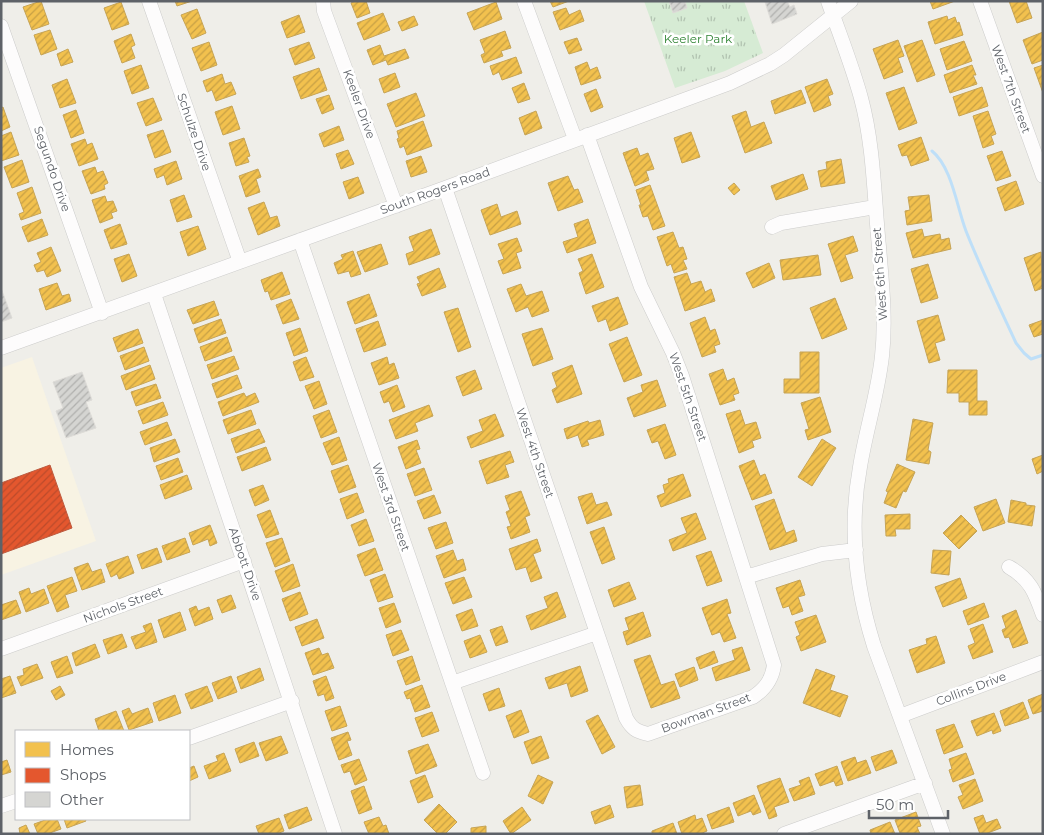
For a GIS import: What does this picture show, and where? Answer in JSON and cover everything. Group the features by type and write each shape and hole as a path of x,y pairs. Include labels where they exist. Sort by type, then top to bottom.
{"street":[{"name":"Schulze Drive","path":"148,1 240,262"},
{"name":"Keeler Drive","path":"323,1 324,11 396,206"},
{"path":"524,1 581,137"},
{"name":"West 6th Street","path":"828,1 861,98 872,157 883,296 882,356 859,469 856,508 856,550"},
{"name":"South Rogers Road","path":"1,348 102,313 730,83 770,64 833,17 851,1"},
{"name":"West 7th Street","path":"980,1 1043,176"},
{"name":"Segundo Drive","path":"1,26 102,313"},
{"name":"West 5th Street","path":"581,137 641,287 674,353 774,665"},
{"name":"West 4th Street","path":"445,188 626,718"},
{"path":"772,227 781,223 875,207"},
{"name":"West 3rd Street","path":"300,240 483,773"},
{"name":"Abbott Drive","path":"154,294 336,834"},
{"path":"746,577 822,554 856,550 858,579 866,621 943,834"},
{"name":"Nichols Street","path":"1,649 244,561"},
{"path":"1008,566 1022,575 1036,595 1043,615"},
{"path":"452,683 597,633"},
{"name":"Collins Drive","path":"900,716 1043,662"},
{"name":"Bowman Street","path":"626,718 637,732 648,734 753,697 768,684 773,675 774,665"},
{"path":"190,738 292,701"},
{"path":"784,834 924,783"},
{"path":"1,806 15,801"}],"shaded area":[{"path":"32,357 96,541 1,575 1,368"}],"green space":[{"name":"Keeler Park","path":"644,1 744,1 763,53 725,71 675,88"}],"building: Homes":[{"path":"41,1 49,24 32,30 23,7"},
{"path":"175,1 192,1 177,6"},
{"path":"366,1 370,13 357,18 351,3"},
{"path":"550,1 569,1 553,7"},
{"path":"930,1 955,1 933,9"},
{"path":"1009,1 1026,1 1032,18 1017,23"},
{"path":"121,2 129,24 112,30 104,8"},
{"path":"496,2 502,19 474,30 467,13"},
{"path":"566,8 569,15 580,10 584,21 560,30 553,12"},
{"path":"197,9 206,33 192,39 181,15"},
{"path":"383,13 390,30 364,40 357,23"},
{"path":"299,15 305,32 287,38 281,22"},
{"path":"414,16 418,25 402,31 398,22"},
{"path":"947,16 948,20 955,17 957,23 959,22 963,35 935,44 928,22"},
{"path":"50,30 57,49 41,55 34,35"},
{"path":"505,31 511,48 501,51 503,56 484,63 481,55 485,53 480,40"},
{"path":"1043,32 1043,60 1032,64 1023,40"},
{"path":"131,34 135,45 131,47 135,58 122,63 114,41"},
{"path":"577,38 582,50 569,54 564,42"},
{"path":"898,40 904,56 898,58 903,72 884,79 873,49"},
{"path":"922,40 935,75 917,82 904,46"},
{"path":"964,41 972,61 947,70 940,49"},
{"path":"209,42 217,65 201,71 192,48"},
{"path":"309,42 315,58 295,65 289,49"},
{"path":"380,45 384,56 405,49 409,58 388,65 386,60 373,65 367,50"},
{"path":"68,49 73,62 61,66 57,54"},
{"path":"516,57 522,73 502,80 499,72 493,75 490,66"},
{"path":"587,62 590,70 597,67 601,78 581,85 575,67"},
{"path":"141,65 149,88 132,94 124,71"},
{"path":"972,65 976,75 973,75 977,84 950,93 944,75"},
{"path":"1043,65 1043,93 1034,68"},
{"path":"319,68 327,90 301,99 293,77"},
{"path":"395,73 400,87 384,93 379,79"},
{"path":"222,74 225,84 231,82 236,94 216,101 212,90 207,92 203,81"},
{"path":"67,79 76,103 60,108 52,85"},
{"path":"827,79 833,94 828,96 831,105 814,112 805,87"},
{"path":"524,83 530,99 518,103 512,88"},
{"path":"904,87 917,123 899,130 886,93"},
{"path":"982,87 988,106 959,116 953,97"},
{"path":"596,89 603,107 591,112 584,94"},
{"path":"801,90 806,103 775,114 771,101"},
{"path":"416,93 425,116 396,127 387,104"},
{"path":"329,95 334,109 322,114 316,99"},
{"path":"153,98 162,120 146,126 137,103"},
{"path":"232,106 240,129 223,135 215,112"},
{"path":"3,107 10,127 1,131 1,108"},
{"path":"76,110 84,133 71,138 63,115"},
{"path":"536,111 542,128 525,135 519,118"},
{"path":"746,111 751,127 764,122 772,143 745,153 732,116"},
{"path":"988,111 996,134 991,136 994,144 983,148 973,116"},
{"path":"423,121 432,146 407,155 404,146 400,148 397,131"},
{"path":"339,126 344,140 324,147 319,134"},
{"path":"163,130 171,152 155,158 147,135"},
{"path":"11,132 19,155 1,161 1,136"},
{"path":"691,132 700,157 682,163 674,138"},
{"path":"921,137 929,160 911,166 907,155 902,156 898,145"},
{"path":"244,138 250,156 247,157 249,162 236,166 229,143"},
{"path":"85,139 87,145 92,143 98,159 79,166 71,144"},
{"path":"637,148 640,156 648,153 654,169 646,171 649,180 635,186 623,153"},
{"path":"348,150 354,164 341,169 336,154"},
{"path":"1002,151 1011,176 996,181 987,156"},
{"path":"421,156 427,172 411,177 406,161"},
{"path":"841,159 845,183 821,187 818,171 827,169 826,162"},
{"path":"22,160 29,182 12,188 4,167"},
{"path":"176,161 182,179 167,185 164,175 157,178 154,169"},
{"path":"95,167 97,173 103,171 108,183 104,185 105,189 91,194 82,171"},
{"path":"258,169 261,177 256,179 260,192 246,197 239,176"},
{"path":"803,174 808,189 776,200 771,186"},
{"path":"568,176 574,190 578,189 583,202 558,211 548,183"},
{"path":"358,177 364,193 349,199 343,182"},
{"path":"1016,181 1024,204 1005,211 997,188"},
{"path":"734,183 740,190 734,195 728,188"},
{"path":"650,185 665,226 653,230 648,216 643,217 636,190"},
{"path":"32,187 41,213 21,220 19,214 24,212 17,193"},
{"path":"184,195 192,217 177,222 170,200"},
{"path":"929,195 932,221 907,225 905,211 910,210 908,197"},
{"path":"105,196 107,202 113,201 117,211 111,213 113,218 100,223 92,200"},
{"path":"264,202 270,218 277,216 280,226 258,235 248,208"},
{"path":"497,204 501,217 517,211 521,224 490,235 481,210"},
{"path":"42,219 48,235 28,242 22,227"},
{"path":"588,219 596,243 567,253 563,242 578,237 574,224"},
{"path":"120,224 127,244 111,249 104,230"},
{"path":"198,226 206,249 188,256 180,232"},
{"path":"431,229 440,254 409,265 406,254 414,251 409,237"},
{"path":"922,229 924,237 940,234 941,240 949,238 951,249 913,258 906,233"},
{"path":"673,232 679,248 683,247 687,259 683,260 687,269 674,273 671,264 667,266 657,237"},
{"path":"853,236 858,251 845,255 853,278 841,282 828,244"},
{"path":"517,238 522,251 516,253 521,268 503,274 498,261 504,259 498,244"},
{"path":"381,244 388,264 365,272 357,252"},
{"path":"51,247 61,271 47,277 44,270 37,272 34,265 41,262 37,253"},
{"path":"353,251 361,274 351,277 349,271 338,274 334,263 343,259 341,255"},
{"path":"1041,252 1043,288 1035,291 1024,258"},
{"path":"129,254 137,276 122,282 114,259"},
{"path":"592,254 604,287 586,294 579,273 583,271 578,259"},
{"path":"818,255 821,275 783,280 780,260"},
{"path":"769,263 775,278 753,288 746,273"},
{"path":"928,264 938,298 921,303 911,269"},
{"path":"439,268 446,287 422,296 417,284 420,283 417,277"},
{"path":"282,272 290,294 271,300 268,291 265,292 261,280"},
{"path":"687,273 691,284 701,281 705,292 711,289 715,301 685,311 674,277"},
{"path":"57,283 62,296 69,294 71,301 46,310 39,289"},
{"path":"521,284 526,296 542,291 549,311 532,317 528,307 516,312 507,289"},
{"path":"369,294 377,316 355,324 347,302"},
{"path":"618,297 628,324 610,331 606,319 598,322 592,306"},
{"path":"835,298 847,329 822,339 810,308"},
{"path":"291,299 299,319 283,324 276,305"},
{"path":"214,301 219,315 193,324 187,310"},
{"path":"458,308 471,347 458,352 444,312"},
{"path":"938,315 945,340 935,343 940,360 929,363 917,321"},
{"path":"705,317 710,331 715,329 720,344 714,346 716,352 702,357 690,323"},
{"path":"221,319 226,333 199,343 194,329"},
{"path":"1043,320 1043,334 1034,337 1029,325"},
{"path":"378,321 386,345 364,352 356,329"},
{"path":"300,328 308,351 294,356 286,333"},
{"path":"542,328 553,359 533,366 522,334"},
{"path":"138,329 143,343 118,352 113,338"},
{"path":"227,337 232,351 205,361 200,347"},
{"path":"627,337 642,375 624,382 609,344"},
{"path":"144,347 149,361 125,370 120,356"},
{"path":"800,352 819,352 819,393 784,393 784,379 800,379"},
{"path":"234,356 239,369 212,379 207,365"},
{"path":"306,357 314,377 300,381 293,362"},
{"path":"387,357 389,365 394,363 399,378 379,385 371,363"},
{"path":"150,365 155,379 126,390 121,376"},
{"path":"572,365 582,394 557,403 552,390 557,387 552,373"},
{"path":"723,369 727,381 734,378 739,393 733,395 735,400 720,405 709,374"},
{"path":"475,370 482,389 463,396 456,377"},
{"path":"948,370 977,370 977,401 987,401 987,415 969,415 969,402 959,402 959,393 947,393"},
{"path":"237,375 242,388 217,398 212,384"},
{"path":"657,380 666,406 634,417 627,398 643,392 641,385"},
{"path":"319,381 327,404 314,409 305,386"},
{"path":"156,384 161,398 136,406 131,392"},
{"path":"397,385 405,407 393,412 389,401 384,403 380,392"},
{"path":"244,393 246,397 255,393 259,402 223,416 218,402"},
{"path":"820,397 831,432 808,440 805,430 809,429 801,403"},
{"path":"163,402 168,415 143,424 138,411"},
{"path":"429,405 433,416 415,423 418,431 396,439 389,420"},
{"path":"251,410 256,424 228,434 223,420"},
{"path":"329,410 337,432 321,438 313,416"},
{"path":"740,410 745,425 756,422 761,438 752,441 754,447 739,453 726,414"},
{"path":"495,414 504,436 471,448 467,437 483,431 479,420"},
{"path":"913,419 933,423 928,450 931,452 929,464 906,460"},
{"path":"600,420 604,435 587,440 589,445 582,447 578,435 567,439 564,429 588,421 589,423"},
{"path":"167,422 172,435 145,445 140,432"},
{"path":"665,424 676,455 665,459 658,441 652,443 647,430"},
{"path":"259,429 265,442 236,453 231,439"},
{"path":"339,437 347,460 332,465 323,443"},
{"path":"175,439 180,452 154,462 150,448"},
{"path":"822,439 836,448 812,486 798,477"},
{"path":"417,440 420,449 416,450 421,463 406,469 398,447"},
{"path":"266,447 271,460 242,471 237,457"},
{"path":"510,451 514,462 505,465 509,477 487,484 479,461"},
{"path":"1043,455 1043,471 1037,474 1032,459"},
{"path":"178,458 183,472 161,480 156,466"},
{"path":"754,460 760,476 765,474 772,493 752,500 739,466"},
{"path":"897,464 915,472 906,492 903,491 896,508 884,503 888,492 886,491"},
{"path":"348,465 356,487 339,493 331,471"},
{"path":"424,468 432,490 415,496 407,474"},
{"path":"683,474 691,496 661,507 657,496 665,493 663,485 669,483 668,479"},
{"path":"187,475 192,489 165,499 160,485"},
{"path":"263,485 269,500 255,506 249,490"},
{"path":"521,491 530,515 525,517 530,532 511,539 507,527 511,526 506,512 510,510 505,496"},
{"path":"357,493 364,512 347,519 340,499"},
{"path":"592,493 596,505 607,502 612,515 587,524 578,497"},
{"path":"434,495 441,513 424,519 417,501"},
{"path":"774,499 786,533 794,530 797,541 770,550 755,506"},
{"path":"996,499 1005,523 983,531 974,507"},
{"path":"1011,500 1035,506 1032,526 1008,522"},
{"path":"270,510 279,534 266,538 257,515"},
{"path":"696,513 706,539 673,551 669,540 687,533 681,518"},
{"path":"910,514 910,529 895,529 896,536 886,536 885,515"},
{"path":"961,515 977,531 959,549 943,533"},
{"path":"366,519 374,541 359,546 351,525"},
{"path":"446,522 453,543 436,549 428,528"},
{"path":"210,525 217,543 210,546 208,539 193,545 189,533"},
{"path":"604,527 615,559 602,564 590,532"},
{"path":"185,538 190,552 167,560 162,546"},
{"path":"282,538 290,561 275,567 266,543"},
{"path":"537,539 541,551 533,554 542,578 531,582 526,567 516,570 509,549"},
{"path":"157,548 162,562 142,569 137,555"},
{"path":"375,548 383,570 365,576 357,555"},
{"path":"453,550 457,561 463,559 466,570 444,578 436,556"},
{"path":"933,550 951,551 949,575 931,573"},
{"path":"711,551 722,581 707,586 696,556"},
{"path":"128,556 134,573 119,579 117,574 111,577 106,564"},
{"path":"88,563 92,572 101,569 105,582 82,590 74,568"},
{"path":"293,564 300,586 283,592 275,571"},
{"path":"385,574 393,597 378,602 370,580"},
{"path":"72,577 77,591 65,595 69,607 57,612 47,586"},
{"path":"464,577 472,597 453,604 445,583"},
{"path":"960,578 967,598 943,607 935,587"},
{"path":"800,580 805,595 798,597 803,611 792,615 789,606 783,608 776,588"},
{"path":"629,582 636,599 614,607 608,590"},
{"path":"29,588 31,594 44,589 49,603 26,612 19,592"},
{"path":"300,592 308,614 290,621 282,599"},
{"path":"557,592 566,617 531,630 526,616 548,608 544,597"},
{"path":"231,595 236,608 222,613 217,600"},
{"path":"727,599 731,613 727,614 736,638 724,642 720,632 712,635 702,608"},
{"path":"16,600 21,613 1,620 1,605"},
{"path":"394,603 401,622 386,628 379,608"},
{"path":"984,603 989,617 968,625 963,611"},
{"path":"196,606 198,611 209,607 213,619 195,626 189,609"},
{"path":"472,609 478,626 462,631 456,615"},
{"path":"1016,610 1028,643 1013,648 1009,637 1005,638 1002,630 1006,628 1002,616"},
{"path":"180,612 186,630 164,638 158,620"},
{"path":"643,612 651,636 627,645 623,632 629,630 625,618"},
{"path":"816,615 826,642 801,651 796,637 800,635 795,622"},
{"path":"317,619 324,638 302,646 295,627"},
{"path":"151,623 157,642 136,649 131,637 146,632 143,626"},
{"path":"983,624 993,652 973,659 968,646 975,643 970,629"},
{"path":"502,626 508,642 496,646 490,630"},
{"path":"401,630 409,650 393,656 386,635"},
{"path":"122,634 127,647 108,654 103,640"},
{"path":"480,635 487,652 470,658 464,641"},
{"path":"936,636 945,663 917,673 909,650 927,644 926,639"},
{"path":"95,644 100,657 76,666 72,653"},
{"path":"742,647 750,670 716,681 712,668 735,660 732,650"},
{"path":"319,648 322,655 328,653 334,668 313,675 305,653"},
{"path":"714,651 718,662 700,669 696,658"},
{"path":"650,655 661,685 674,681 680,698 651,708 634,660"},
{"path":"67,656 73,673 57,678 51,662"},
{"path":"412,656 420,680 406,685 397,661"},
{"path":"37,664 43,678 21,686 17,677 24,675 23,669"},
{"path":"580,666 588,691 571,697 567,683 549,689 545,678"},
{"path":"694,667 698,680 680,687 675,674"},
{"path":"260,668 264,680 241,689 237,677"},
{"path":"816,669 835,676 830,690 848,696 840,717 803,703"},
{"path":"10,676 16,693 1,698 1,679"},
{"path":"231,676 237,692 218,699 212,683"},
{"path":"326,676 334,698 326,701 324,694 318,696 313,681"},
{"path":"422,685 430,707 415,712 410,698 407,699 404,692"},
{"path":"60,686 65,695 56,700 51,691"},
{"path":"207,686 213,701 191,709 185,694"},
{"path":"499,688 505,706 489,711 483,694"},
{"path":"1043,694 1043,711 1033,714 1028,700"},
{"path":"175,695 181,713 159,721 153,703"},
{"path":"1023,702 1029,718 1005,726 1000,711"},
{"path":"340,706 347,726 332,731 325,711"},
{"path":"129,708 132,714 148,708 153,722 129,730 122,711"},
{"path":"521,710 529,732 514,738 506,716"},
{"path":"116,711 124,730 99,730 95,719"},
{"path":"432,712 439,731 422,737 415,718"},
{"path":"994,713 1001,731 993,734 992,730 977,736 971,721"},
{"path":"598,715 615,747 602,754 586,721"},
{"path":"954,724 963,747 944,754 936,730"},
{"path":"348,732 351,740 347,741 352,755 339,760 331,738"},
{"path":"281,736 288,753 266,761 259,743"},
{"path":"541,736 549,758 532,764 524,742"},
{"path":"254,742 259,756 240,763 235,749"},
{"path":"428,744 437,766 416,774 408,751"},
{"path":"892,750 897,763 876,771 871,757"},
{"path":"224,753 231,771 209,779 204,766 218,761 216,756"},
{"path":"966,753 974,774 953,782 949,770 952,769 949,759"},
{"path":"855,757 857,763 866,760 871,773 848,781 841,762"},
{"path":"359,759 367,780 355,785 350,771 344,773 341,765"},
{"path":"7,760 11,772 1,775 1,762"},
{"path":"194,766 198,777 190,781 190,768"},
{"path":"837,766 843,784 836,786 834,781 820,786 815,774"},
{"path":"425,775 433,797 418,803 410,781"},
{"path":"538,775 553,782 543,804 528,796"},
{"path":"809,777 815,794 794,801 789,789 801,785 799,781"},
{"path":"780,778 789,802 774,807 777,816 769,819 757,786"},
{"path":"975,779 983,801 963,809 958,797 963,795 959,785"},
{"path":"640,785 643,805 627,808 624,787"},
{"path":"364,786 372,809 359,814 351,791"},
{"path":"754,795 761,812 753,815 751,811 738,816 733,803"},
{"path":"439,804 457,822 445,834 438,834 424,820"},
{"path":"610,805 614,817 595,824 591,812"},
{"path":"307,807 312,820 289,829 284,815"},
{"path":"522,807 531,820 511,834 503,821"},
{"path":"729,807 734,822 712,829 707,815"},
{"path":"916,812 921,826 917,827 920,834 900,833 895,820"},
{"path":"695,815 696,820 702,818 707,831 700,834 682,834 678,822"},
{"path":"983,815 986,823 997,819 1001,828 980,834 974,818"},
{"path":"379,817 383,826 386,825 389,834 369,834 364,822"},
{"path":"279,818 284,831 277,834 259,834 256,826"},
{"path":"45,820 57,820 61,829 47,834 38,834 34,824"},
{"path":"64,820 86,821 67,828"},
{"path":"890,822 895,834 871,834 870,830"},
{"path":"673,823 677,834 652,834 652,831"},
{"path":"26,825 30,834 20,834 19,828"},
{"path":"486,826 486,834 471,834 471,828"}],"building: Shops":[{"path":"50,465 72,528 1,554 1,483"}],"building: Other":[{"path":"669,1 685,1 687,8 673,13"},
{"path":"787,1 790,7 794,5 797,14 772,24 765,2"},
{"path":"1,288 12,318 1,322"},
{"path":"82,372 92,400 86,402 96,428 66,438 56,411 63,408 53,382"}],"waterway":[{"path":"932,151 939,158 949,177 966,231 1016,343 1031,359 1043,355"}]}
